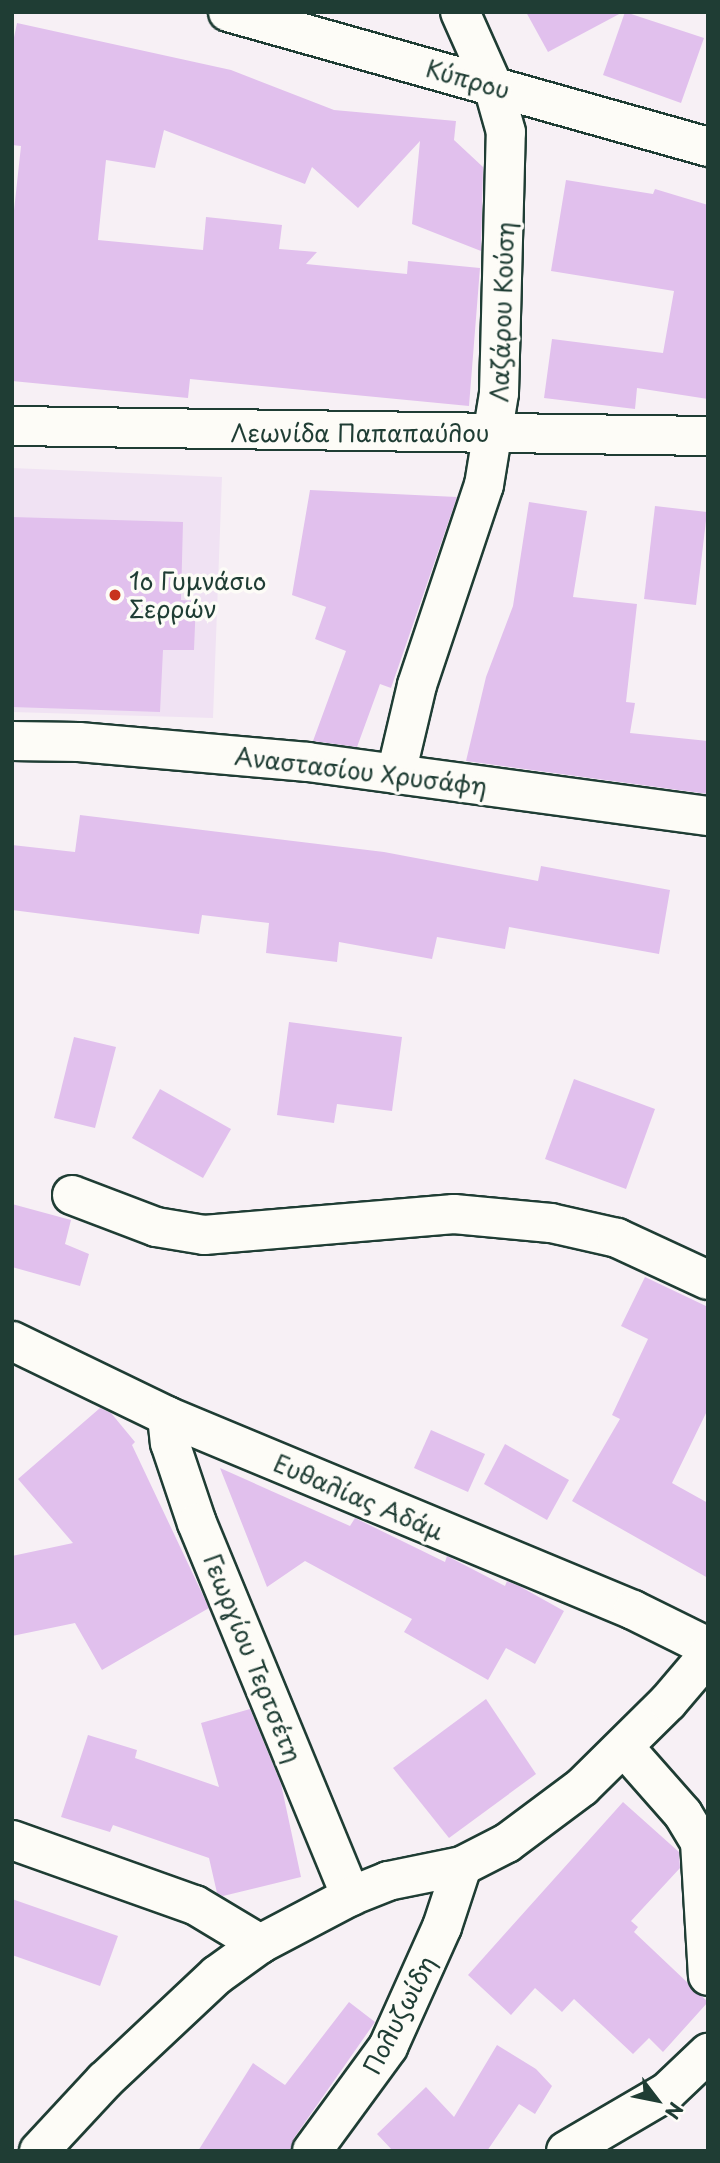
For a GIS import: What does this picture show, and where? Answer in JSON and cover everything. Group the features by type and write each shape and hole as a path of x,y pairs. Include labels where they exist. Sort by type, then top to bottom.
{"street":[{"name":"Κύπρου","path":"228,12 708,147"},
{"name":"Λαζάρου Κούση","path":"396,774 417,685 474,517 496,433 508,159 506,132 493,86 460,12"},
{"name":"Λεωνίδα Παπαπαύλου","path":"12,426 708,436"},
{"name":"Αναστασίου Χρυσάφη","path":"12,741 174,750 396,774 708,816"},
{"path":"72,1195 156,1227 204,1235 454,1214 551,1223 617,1238 708,1280"},
{"name":"Ευθαλίας Αδάμ","path":"12,1341 167,1416 633,1610 708,1647"},
{"name":"Γεωργίου Τερτσέτη","path":"167,1416 170,1443 197,1523 351,1896"},
{"path":"39,2151 184,2004 260,1944 351,1896 388,1881 462,1866 538,1820 624,1747 708,1655"},
{"path":"624,1747 683,1814 699,1842 708,1976"},
{"path":"12,1839 195,1905 260,1944"},
{"name":"Πολυζωίδη","path":"312,2151 388,2047 442,1927 462,1866"},
{"path":"566,2151 667,2092 708,2053"}],"shaded area":[{"name":"1ο Γυμνάσιο Σερρών","path":"12,468 222,477 213,718 12,712"}],"building":[{"path":"526,12 623,12 548,52"},
{"path":"625,12 704,38 681,103 603,75"},
{"path":"17,23 231,70 334,110 456,121 454,140 483,167 481,251 412,224 420,141 358,208 312,167 305,184 164,130 155,168 106,160 98,240 203,250 206,217 282,225 279,249 317,252 306,264 407,274 408,261 480,268 469,406 190,379 188,398 12,381 12,229 21,146 12,145 12,47"},
{"path":"566,180 653,194 655,189 708,205 708,399 637,388 635,409 544,398 552,339 663,353 674,291 551,271"},
{"path":"310,490 457,497 391,688 380,684 357,747 313,741 346,651 315,639 326,607 292,595"},
{"path":"529,502 587,511 573,597 637,604 626,702 635,703 630,733 708,741 708,794 466,761 486,677 513,606"},
{"path":"655,506 707,512 696,605 644,599"},
{"name":"1ο Γυμνάσιο Σερρών","path":"12,517 183,522 181,600 196,601 194,650 163,650 160,712 12,707"},
{"path":"80,815 384,852 538,881 541,866 670,890 659,954 509,927 505,949 437,937 432,959 339,942 337,962 266,953 269,923 202,915 199,934 12,910 12,845 75,852"},
{"path":"289,1022 402,1037 392,1111 337,1104 334,1123 277,1115"},
{"path":"74,1037 116,1047 95,1128 54,1118"},
{"path":"574,1079 655,1109 626,1189 545,1159"},
{"path":"160,1089 231,1129 203,1178 132,1138"},
{"path":"12,1204 71,1220 65,1244 89,1254 80,1286 12,1267"},
{"path":"645,1277 708,1307 708,1409 672,1483 708,1503 708,1578 572,1501 620,1419 612,1415 648,1339 621,1326"},
{"path":"100,1408 111,1413 135,1442 132,1445 209,1608 102,1670 75,1623 12,1636 12,1556 73,1543 18,1479"},
{"path":"431,1430 485,1454 468,1492 414,1468"},
{"path":"505,1444 569,1480 547,1520 484,1484"},
{"path":"220,1468 350,1526 355,1518 445,1562 447,1556 505,1586 507,1581 519,1586 564,1611 535,1664 506,1648 488,1680 404,1632 412,1619 305,1561 267,1587"},
{"path":"486,1699 536,1774 449,1838 393,1768"},
{"path":"250,1709 281,1784 301,1877 223,1896 217,1893 209,1858 113,1825 110,1832 61,1817 88,1735 137,1750 135,1758 219,1787 201,1723"},
{"path":"623,1802 679,1852 680,1868 631,1921 638,1927 634,1932 708,2002 663,2052 649,2038 633,2054 574,1999 562,2012 535,1988 511,2015 468,1975"},
{"path":"12,1899 118,1936 100,1986 12,1955"},
{"path":"349,2002 375,2022 294,2138 290,2151 198,2151 253,2063 285,2085"},
{"path":"497,2045 536,2069 552,2086 535,2114 519,2104 487,2151 393,2151 377,2134 426,2087 454,2117"}],"place":[{"name":"1ο Γυμνάσιο Σερρών","path":"115,595"}]}
